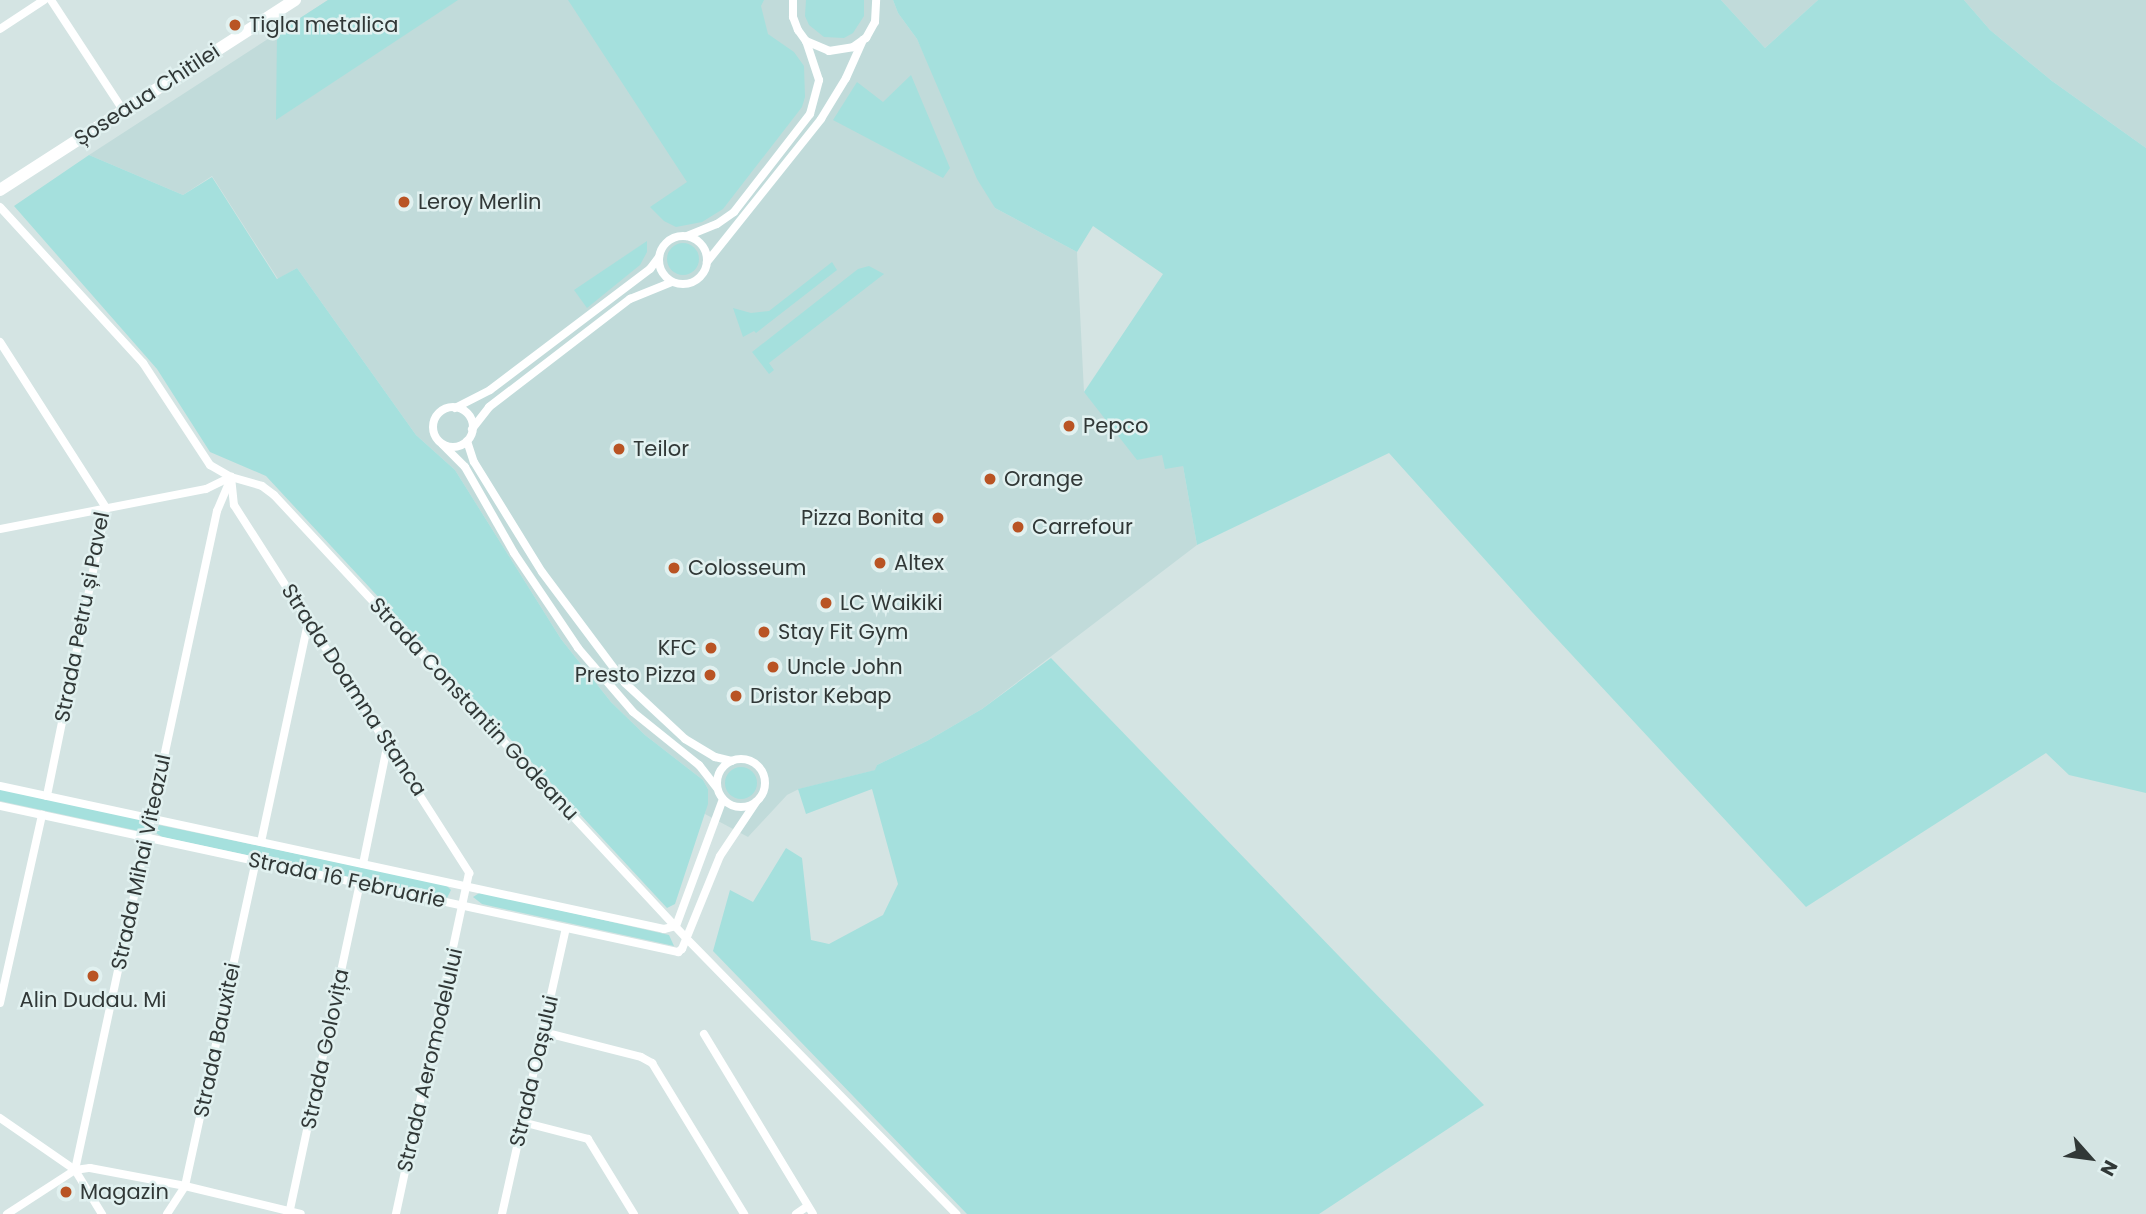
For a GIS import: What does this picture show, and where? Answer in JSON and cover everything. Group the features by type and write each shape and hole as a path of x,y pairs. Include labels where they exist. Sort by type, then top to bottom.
{"main road":[{"name":"Șoseaua Chitilei","path":"3,184 295,0"}],"street":[{"path":"0,29 44,0"},
{"path":"51,0 123,110"},
{"path":"756,802 742,807 723,799 699,765 633,712 578,648 514,553 465,467 434,435 433,421 442,411 455,408 490,390 650,269 665,242 717,224 734,212 810,114 819,80 806,41 793,17 793,0"},
{"path":"443,445 456,447 467,440 489,407 630,299 672,282 693,282 702,274 707,262 821,119 875,22 876,0"},
{"path":"806,41 829,51 841,51 863,40"},
{"name":"Strada Constantin Godeanu","path":"0,207 143,363 210,465 231,477 257,484 274,495 687,939 956,1214"},
{"path":"687,236 704,248 707,262"},
{"path":"659,257 662,271 672,282"},
{"name":"Strada Petru și Pavel","path":"0,342 106,508 47,796"},
{"path":"455,408 470,417 472,429"},
{"path":"467,440 474,462 542,572 617,673 648,708 685,739 715,757 751,761 761,770 764,787 720,856 687,939"},
{"path":"0,528 206,489 231,477"},
{"name":"Strada Doamna Stanca","path":"231,477 234,505 467,867 469,886"},
{"name":"Strada Mihai Viteazul","path":"75,1170 217,511 231,477"},
{"path":"261,842 309,619"},
{"path":"363,864 387,742"},
{"path":"717,788 718,775 732,761"},
{"name":"Strada 16 Februarie","path":"0,786 664,929 676,926"},
{"path":"676,926 723,799"},
{"name":"Strada 16 Februarie","path":"0,806 678,952 687,939"},
{"path":"0,1003 42,815"},
{"name":"Strada Bauxitei","path":"167,1214 185,1186 256,861"},
{"name":"Strada Golovița","path":"289,1213 359,884"},
{"path":"464,905 469,886"},
{"name":"Strada Aeromodelului","path":"396,1214 464,905"},
{"name":"Strada Oașului","path":"502,1214 566,928"},
{"path":"542,1032 641,1057 652,1063 744,1214"},
{"path":"705,1034 813,1214"},
{"path":"0,1118 75,1170 102,1214"},
{"path":"522,1122 588,1139 634,1214"},
{"path":"7,1214 75,1170 90,1168 185,1186 301,1214"},
{"path":"796,1214 808,1206"}],"shaded area":[{"path":"328,0 893,0 898,13 917,39 995,208 1077,252 1084,392 1162,455 1183,466 1197,545 982,709 927,741 877,765 876,770 799,789 787,795 748,837 705,814 708,789 703,780 645,735 611,702 561,639 455,470 416,435 297,268 278,279 212,176 183,195 89,155"},
{"path":"328,0 458,0 276,120 277,33"},
{"path":"568,0 764,0 761,6 768,34 794,52 804,66 805,97 802,107 723,209 702,222 676,227 664,221 650,207 687,182"},
{"path":"806,0 864,0 864,16 853,33 844,38 824,37 809,25 805,16"},
{"path":"893,0 1721,0 1765,48 1818,0 1964,0 1990,30 2052,81 2146,148 2146,793 2069,775 2046,753 1806,907 1532,612 1389,453 1197,545 1183,466 1165,469 1162,455 1137,460 1084,392 1163,274 1093,226 1077,252 995,208 977,179 917,39 898,13"},
{"path":"1721,0 1818,0 1765,48"},
{"path":"1964,0 2146,0 2146,148 2052,81 1990,30"},
{"path":"911,75 950,168 943,178 833,120 857,82 883,102"},
{"path":"89,155 183,195 212,177 277,279 297,268 416,435 455,470 561,639 611,702 645,735 703,780 708,789 708,804 675,904 667,908 266,476 210,452 157,369 14,206"},
{"path":"647,241 647,252 640,265 587,308 574,290"},
{"path":"683,243 694,248 699,259 694,270 683,275 672,270 667,259 672,248"},
{"path":"832,262 837,270 756,333 754,331 743,337 733,308 751,313 769,311"},
{"path":"869,266 884,274 769,363 774,370 769,374 752,352 858,269"},
{"path":"1051,658 1484,1105 1319,1214 967,1214 713,951 730,890 753,902 786,848 802,858 811,940 829,944 883,915 898,884 872,789 806,814 798,789 875,770 877,765 927,741 982,709"},
{"path":"741,767 753,771 757,783 753,795 741,799 729,795 725,783 729,771"},
{"path":"0,788 140,818 149,822 148,833 0,801"},
{"path":"159,825 446,885 451,890 447,898 162,837 156,833"},
{"path":"481,892 669,935 674,946 482,904 473,897"}],"place":[{"name":"Tigla metalica","path":"235,25"},
{"name":"Leroy Merlin","path":"404,202"},
{"name":"Pepco","path":"1069,426"},
{"name":"Teilor","path":"619,449"},
{"name":"Orange","path":"990,479"},
{"name":"Pizza Bonita","path":"938,518"},
{"name":"Carrefour","path":"1018,527"},
{"name":"Altex","path":"880,563"},
{"name":"Colosseum","path":"674,568"},
{"name":"LC Waikiki","path":"826,603"},
{"name":"Stay Fit Gym","path":"764,632"},
{"name":"KFC","path":"711,648"},
{"name":"Uncle John","path":"773,667"},
{"name":"Presto Pizza","path":"710,675"},
{"name":"Dristor Kebap","path":"736,696"},
{"name":"Alin Dudau. Mi","path":"93,976"},
{"name":"Magazin","path":"66,1192"}]}
